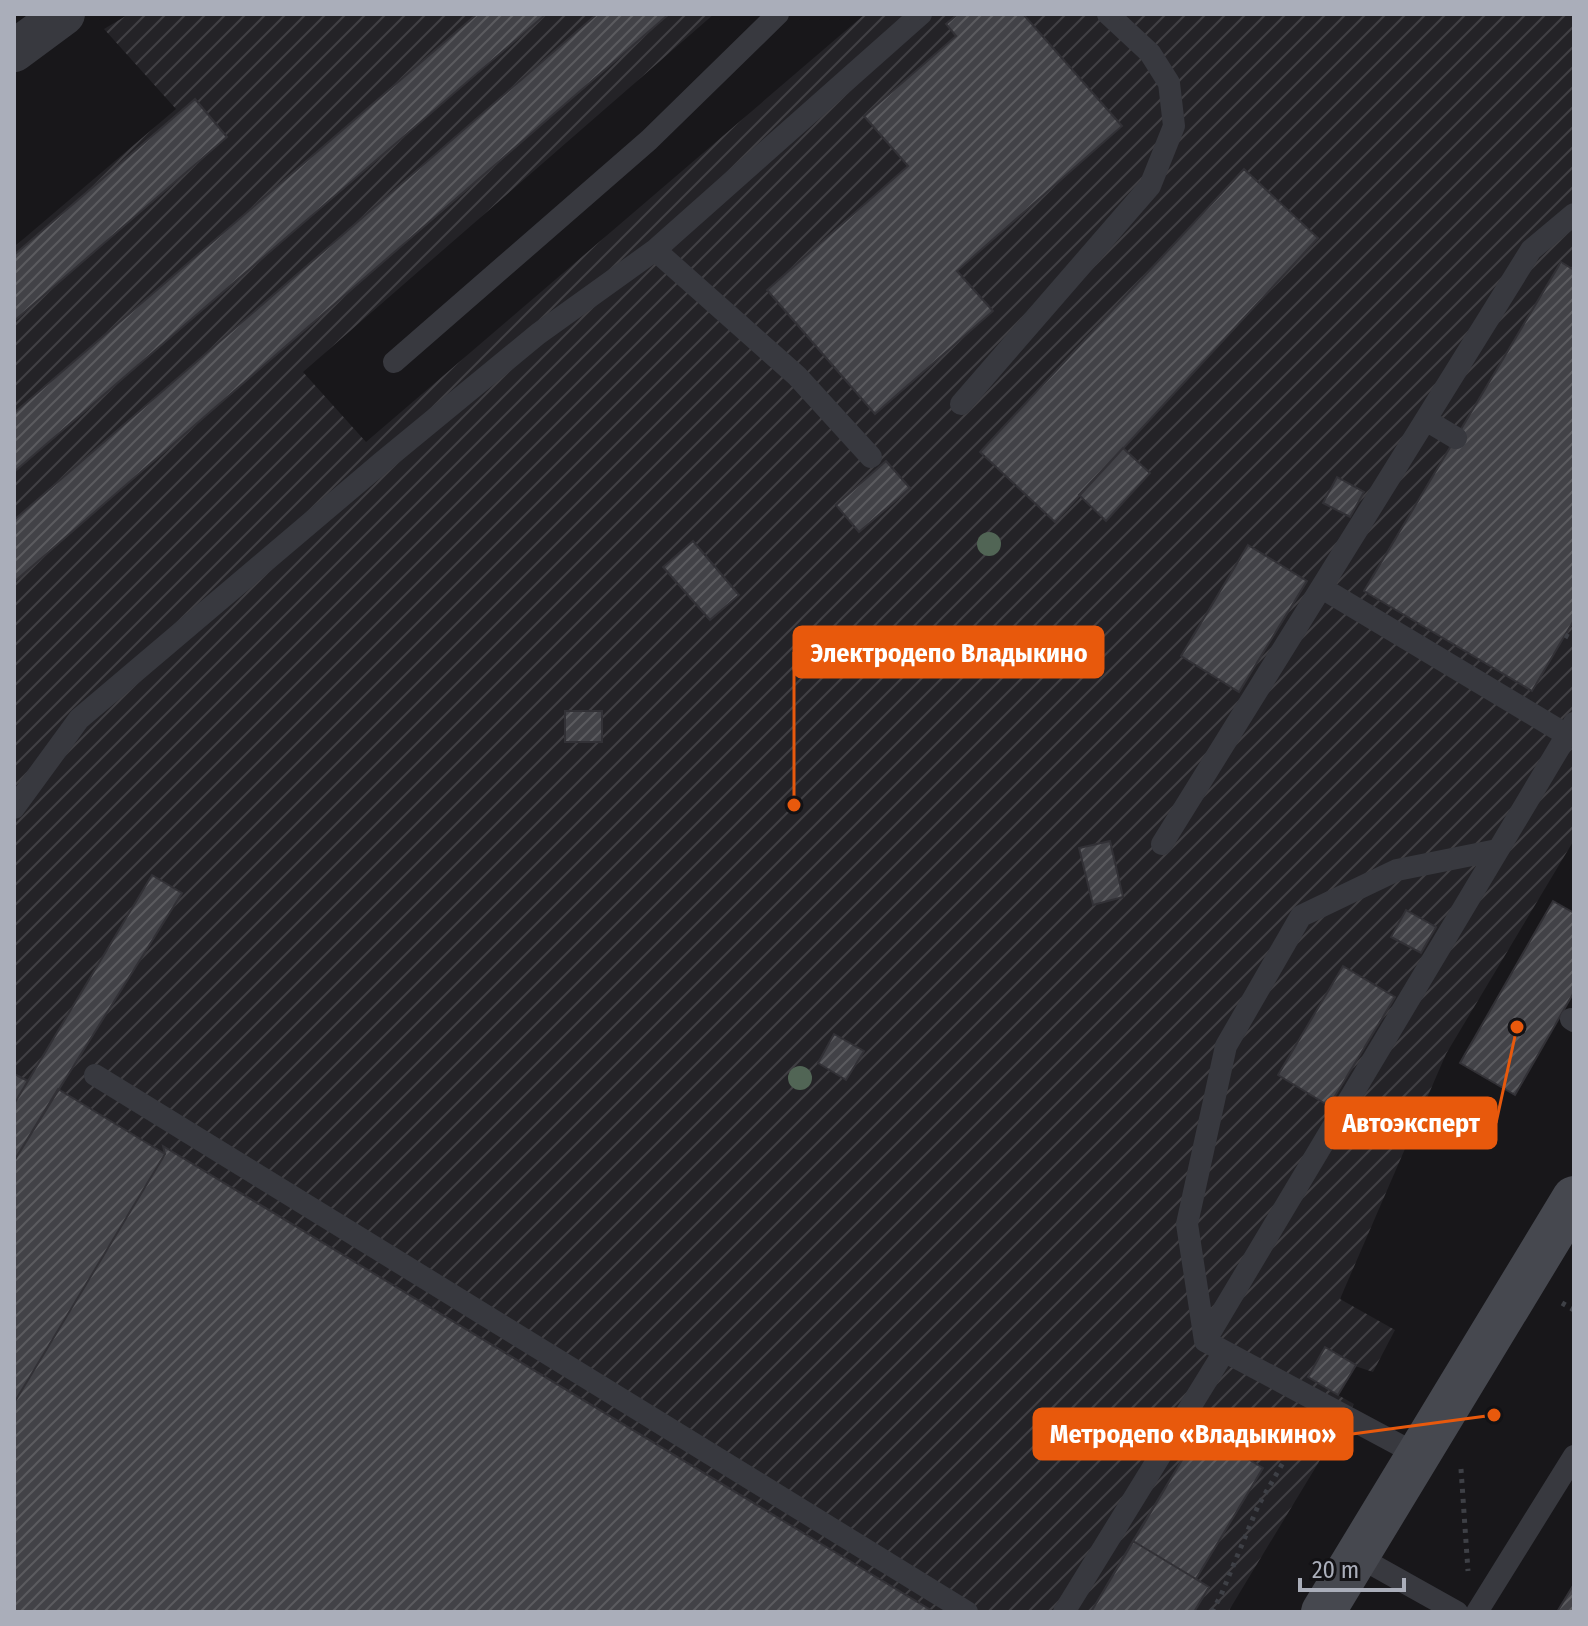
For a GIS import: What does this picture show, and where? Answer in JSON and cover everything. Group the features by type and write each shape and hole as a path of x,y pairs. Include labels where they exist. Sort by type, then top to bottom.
{"main road":[{"path":"1323,1612 1574,1198"}],"street":[{"path":"14,51 64,14"}],"lane":[{"path":"394,362 649,140 778,14"},
{"path":"14,808 79,719 538,334 655,250 921,14"},
{"path":"961,404 1150,186 1174,126 1169,83 1150,53 1108,14"},
{"path":"1162,844 1531,250 1574,214"},
{"path":"655,250 797,376 871,457"},
{"path":"1426,420 1456,438"},
{"path":"1064,1612 1497,850 1570,729 1322,588"},
{"path":"1418,1455 1215,1346 1187,1224 1226,1046 1301,916 1397,870 1497,850"},
{"path":"95,1075 967,1612"},
{"path":"1477,1612 1574,1456"},
{"path":"1357,1556 1457,1612"}],"path":[{"path":"1565,635 1574,640"},
{"path":"1562,1303 1574,1310"},
{"path":"1212,1612 1258,1506 1318,1403"},
{"path":"1461,1469 1469,1580"}],"shaded area":[{"path":"129,14 714,14 303,372 366,442 865,14 1574,14 1574,840 1446,1054 1340,1299 1395,1330 1373,1372 1355,1366 1338,1395 1354,1404 1228,1612 14,1612 14,247 176,109 104,29"}],"building":[{"path":"477,14 546,14 14,472 14,413"},
{"path":"597,14 669,14 14,582 14,520"},
{"path":"958,14 1023,14 1122,126 957,271 993,311 875,414 767,290 908,166 864,116 956,36 946,24"},
{"path":"195,99 227,137 14,321 14,255"},
{"path":"1244,169 1318,238 1055,522 980,452"},
{"path":"1561,262 1574,270 1574,620 1532,691 1364,591"},
{"path":"1123,448 1150,473 1106,521 1079,495"},
{"path":"886,461 910,488 859,532 836,505"},
{"path":"1337,477 1364,492 1350,517 1323,503"},
{"path":"693,541 739,595 710,620 663,567"},
{"path":"1248,545 1307,581 1239,692 1181,656"},
{"path":"565,711 602,711 602,742 565,742"},
{"path":"1110,841 1123,897 1093,905 1079,848"},
{"path":"152,875 182,893 14,1161 14,1104"},
{"path":"1553,901 1574,913 1574,992 1515,1095 1460,1063"},
{"path":"1406,910 1436,927 1421,953 1391,937"},
{"path":"1343,966 1395,997 1329,1106 1278,1075"},
{"path":"834,1034 864,1051 846,1080 818,1063"},
{"path":"14,1074 28,1081 14,1104"},
{"path":"58,1089 165,1154 14,1403 14,1161"},
{"path":"163,1146 934,1612 14,1612 14,1403 165,1154"},
{"path":"1325,1347 1356,1365 1338,1395 1308,1377"},
{"path":"1200,1430 1263,1468 1196,1579 1133,1541"},
{"path":"1200,1430 1263,1468 1196,1579 1209,1587 1194,1612 1091,1612"},
{"path":"1133,1541 1209,1587 1194,1612 1091,1612"},
{"path":"1574,1584 1574,1612 1557,1612"}],"place":[{"name":"Электродепо Владыкино","path":"794,805"},
{"name":"Автоэксперт","path":"1517,1027"},
{"name":"Метродепо «Владыкино»","path":"1494,1415"}]}
